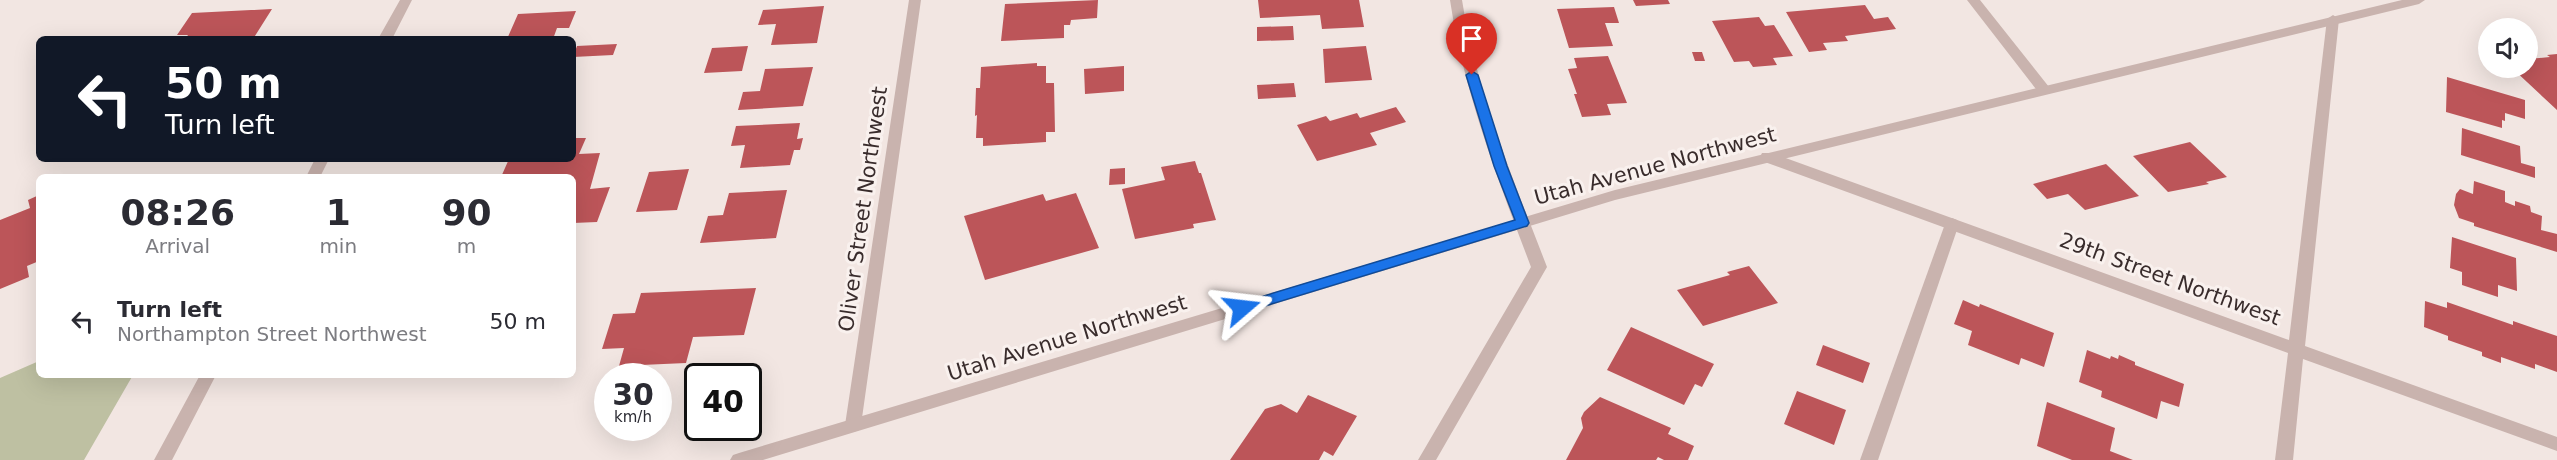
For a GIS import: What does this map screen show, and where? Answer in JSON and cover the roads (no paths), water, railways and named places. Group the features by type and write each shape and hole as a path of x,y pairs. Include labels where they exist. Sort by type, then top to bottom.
{"street":[{"path":"388,36 406,0"},
{"name":"Oliver Street Northwest","path":"853,425 915,0"},
{"path":"1427,460 1539,267 1501,166 1472,75 1456,0"},
{"path":"1973,0 2044,90"},
{"name":"Utah Avenue Northwest","path":"739,460 1615,195 2419,0"},
{"path":"2284,460 2333,20"},
{"name":"29th Street Northwest","path":"1767,157 2557,444"},
{"path":"1869,460 1952,224"},
{"path":"163,460 206,378"}]}
